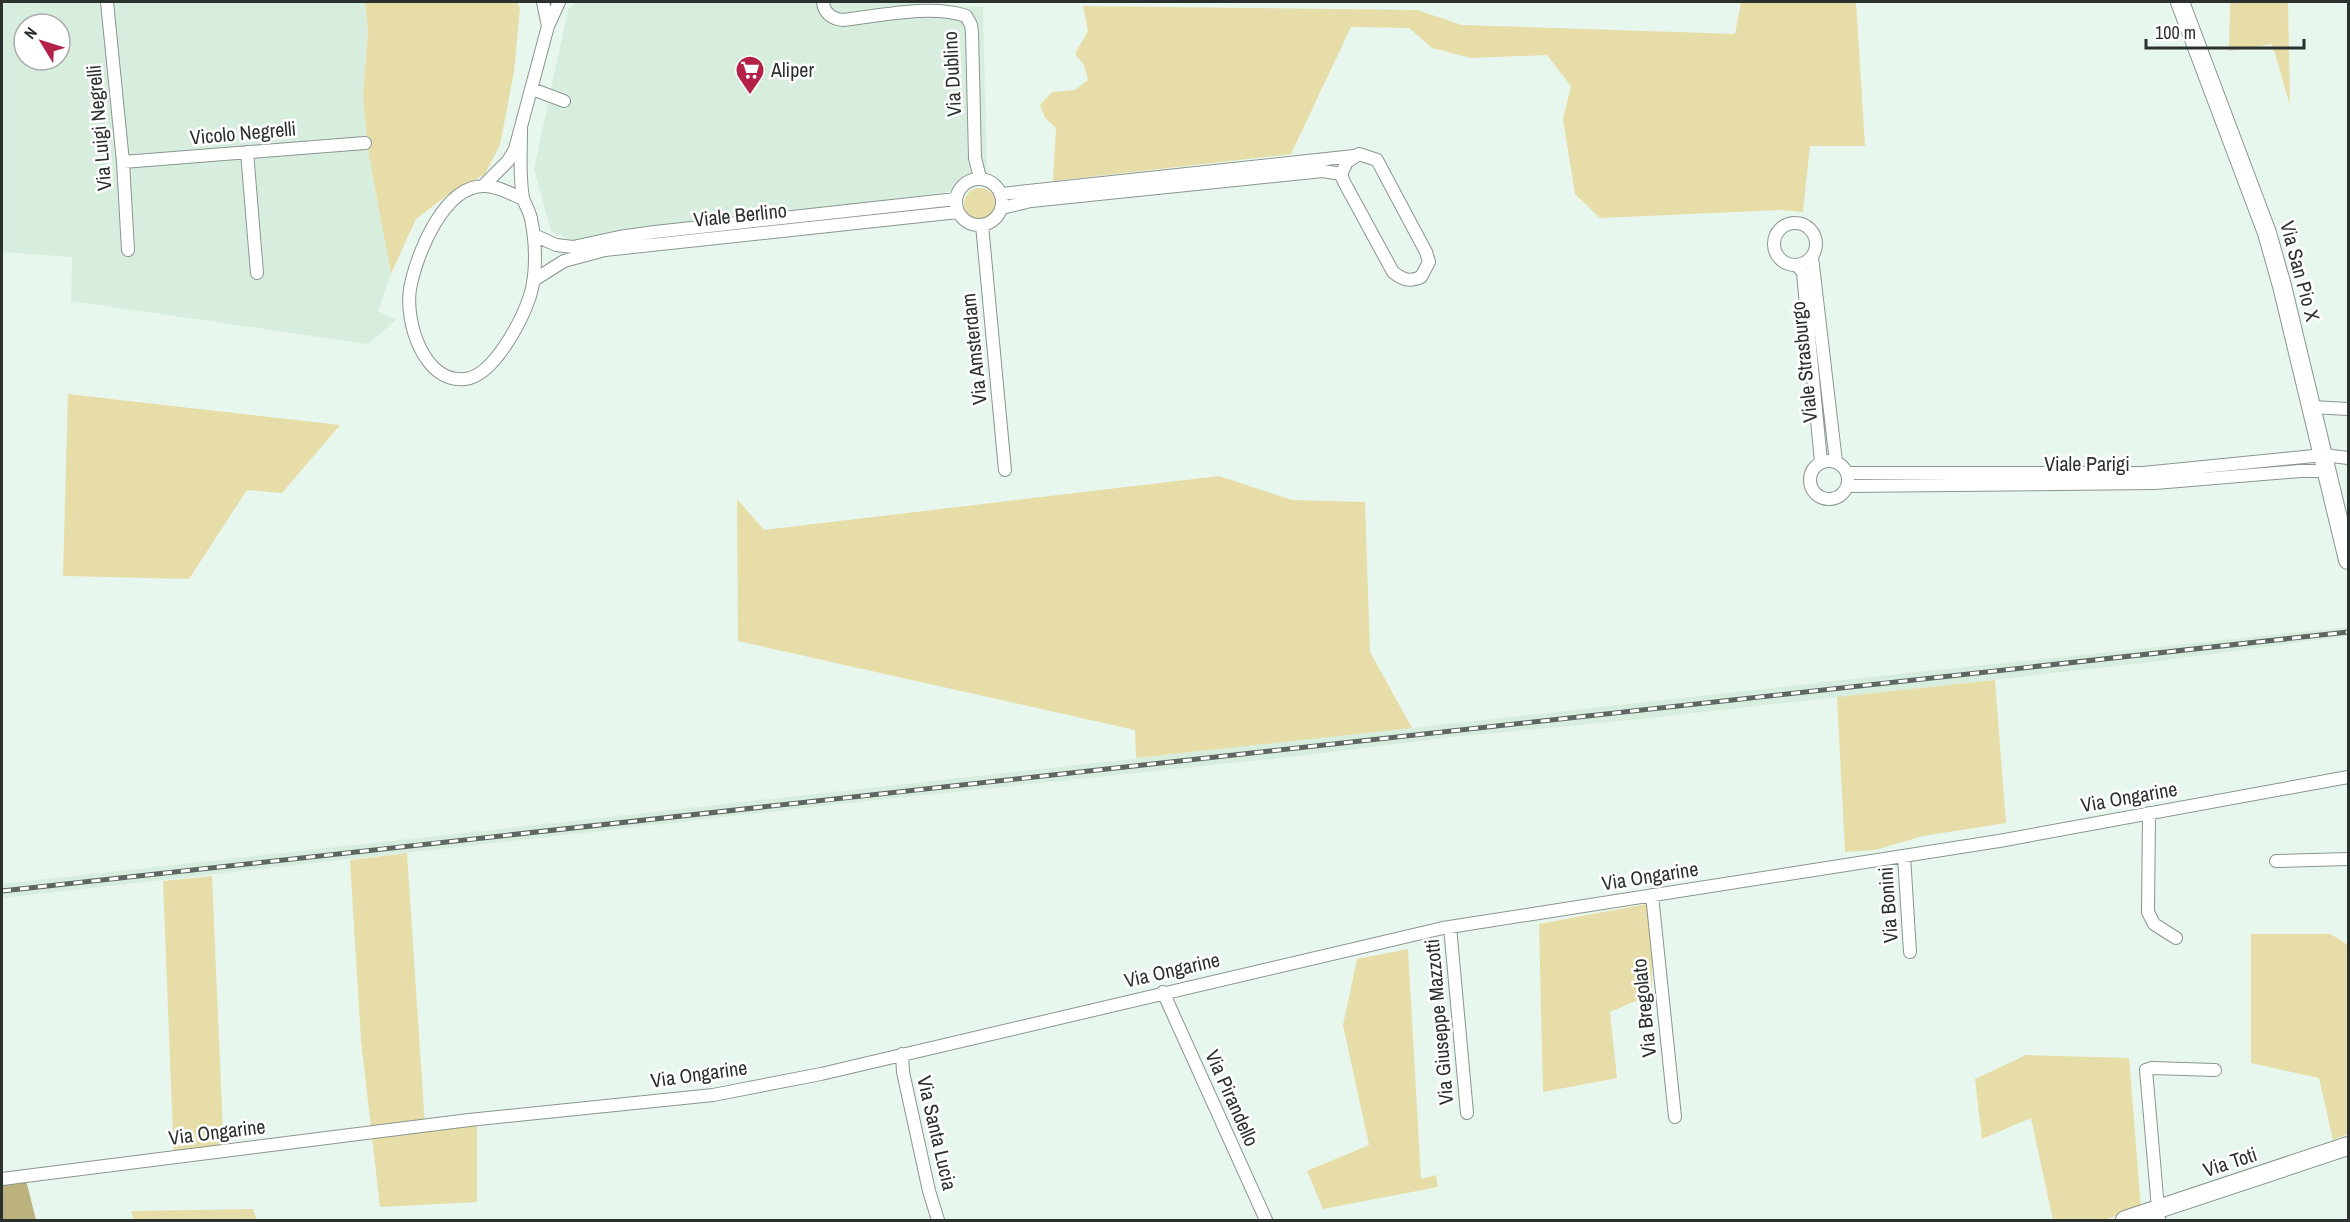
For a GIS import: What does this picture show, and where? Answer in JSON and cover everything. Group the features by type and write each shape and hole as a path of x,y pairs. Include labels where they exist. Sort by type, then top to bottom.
{"street":[{"name":"Via Luigi Negrelli","path":"107,2 123,162 128,250"},
{"path":"543,2 548,26"},
{"path":"521,130 520,164 524,199 531,217 534,236 534,280 519,324 505,346 483,370 466,379 449,377 432,365 421,351 412,327 409,297 414,270 420,252 442,212 462,193 484,185 508,161 521,130 548,26 559,2"},
{"name":"Via Dublino","path":"823,2 828,15 836,20 926,11 957,13 966,16 972,33 975,158 980,178"},
{"name":"Via San Pio X","path":"2180,2 2267,233 2349,560"},
{"path":"532,89 564,101"},
{"name":"Vicolo Negrelli","path":"123,162 365,142"},
{"path":"247,152 257,273"},
{"path":"1001,194 1359,154 1377,160 1426,252 1429,262 1421,277 1401,279 1388,266 1341,174"},
{"path":"1341,174 1347,162 1354,156"},
{"path":"1002,208 1031,201 1323,171 1341,174"},
{"path":"980,178 993,183 1001,194 1002,208 994,219 982,225 968,223 957,206 959,190 966,182 980,178"},
{"path":"484,185 524,199"},
{"name":"Viale Berlino","path":"534,236 555,244 573,247 655,232 957,206"},
{"name":"Viale Berlino","path":"534,280 564,261 605,250 957,206"},
{"name":"Viale Strasburgo","path":"1821,462 1803,273 1797,265 1785,263 1776,254 1775,238 1782,228 1795,224 1808,228 1815,240 1816,246 1812,257 1836,462"},
{"name":"Via Amsterdam","path":"982,225 1005,470"},
{"path":"1797,265 1812,257"},
{"path":"2312,407 2349,409"},
{"name":"Viale Parigi","path":"1821,462 1811,474 1810,480 1814,492 1831,499 1841,495 1847,480 2155,483 2300,471 2349,458"},
{"path":"1821,462 1841,464 1847,480"},
{"name":"Via Ongarine","path":"2,1179 469,1120 713,1095 821,1074 1163,992 1450,927 1904,856 2349,777"},
{"path":"2149,813 2148,912 2154,924 2176,938"},
{"name":"Via Bonini","path":"1904,856 1910,952"},
{"path":"2276,861 2349,859"},
{"name":"Via Bregolato","path":"1652,895 1676,1117"},
{"name":"Via Giuseppe Mazzotti","path":"1450,927 1467,1113"},
{"name":"Via Pirandello","path":"1163,992 1266,1221"},
{"name":"Via Santa Lucia","path":"902,1054 903,1072 926,1180 938,1221"},
{"path":"2158,1215 2146,1071 2152,1068 2215,1070"},
{"name":"Via Toti","path":"2125,1221 2158,1215 2349,1146"}],"shaded area":[{"path":"2,2 365,2 368,31 363,96 368,150 391,274 378,311 396,320 368,344 71,301 72,257 2,252"},
{"path":"365,2 517,2 520,8 514,72 500,145 485,174 449,194 416,219 391,274 368,150 363,96 368,31"},
{"path":"576,2 895,2 983,7 987,171 965,175 949,192 570,240 551,231 534,169 568,10"},
{"path":"1741,2 1856,2 1865,146 1810,146 1803,212 1780,210 1600,218 1575,194 1563,119 1571,86 1547,55 1471,58 1432,48 1409,28 1351,27 1291,154 1053,181 1056,128 1045,118 1040,105 1052,92 1075,90 1088,80 1084,65 1075,54 1088,31 1083,6 1417,10 1462,25 1735,34"},
{"path":"2230,2 2288,2 2290,105 2272,44 2229,51"},
{"path":"980,188 991,193 996,204 991,215 980,220 969,215 964,204 969,193"},
{"path":"68,394 340,425 282,493 247,490 189,579 63,576"},
{"path":"1219,476 1292,500 1365,502 1370,652 1412,728 1136,758 1135,730 738,641 737,499 764,530"},
{"path":"2348,627 2348,636 2152,662 2,898 2,884 1889,675"},
{"path":"1995,680 2006,823 1923,836 1875,850 1845,852 1837,697"},
{"path":"407,853 425,1127 477,1123 477,1202 380,1207 361,1040 350,860"},
{"path":"212,876 224,1156 174,1163 163,881"},
{"path":"1652,903 1652,994 1610,1012 1617,1078 1543,1092 1539,924"},
{"path":"2251,934 2331,934 2348,945 2348,1134 2333,1140 2319,1078 2251,1063"},
{"path":"1408,949 1421,1179 1436,1175 1438,1187 1323,1209 1307,1171 1369,1145 1343,1025 1357,959"},
{"path":"2026,1055 2129,1058 2141,1208 2104,1220 2053,1220 2031,1118 1982,1139 1975,1079"},
{"path":"26,1180 36,1220 2,1220 2,1182"},
{"path":"253,1209 257,1220 134,1220 131,1211"}],"railway":[{"path":"2,891 2348,632"}],"place":[{"name":"Aliper","path":"750,96"}]}
